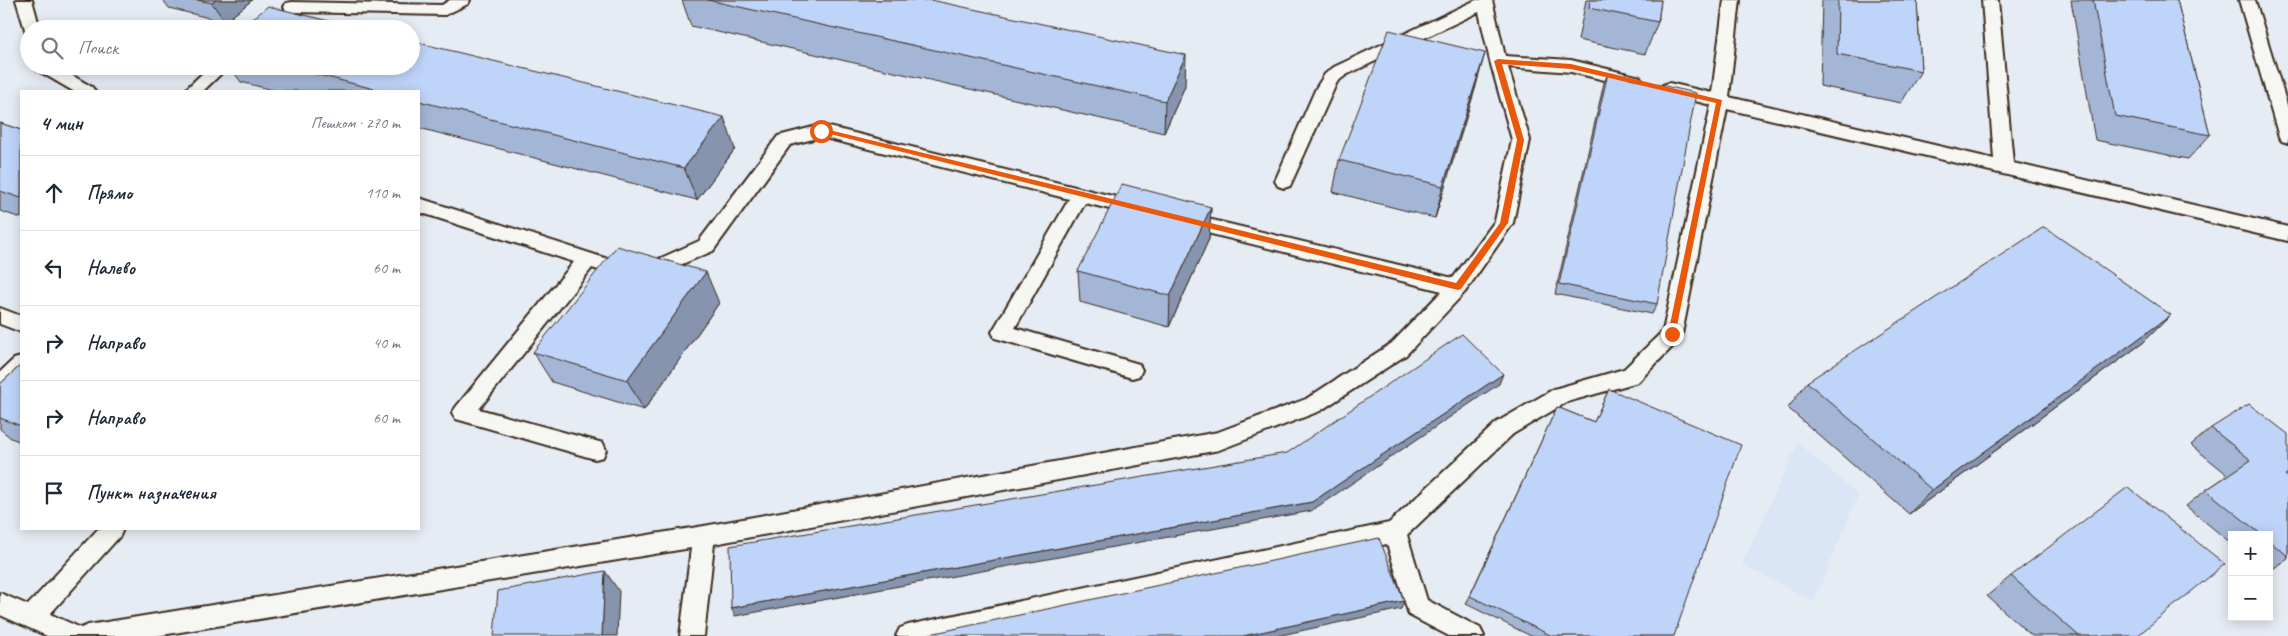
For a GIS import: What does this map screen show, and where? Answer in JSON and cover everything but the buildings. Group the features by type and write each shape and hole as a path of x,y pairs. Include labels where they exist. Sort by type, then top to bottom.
{"lane":[{"path":"24,0 30,20"},
{"path":"279,18 296,3 445,10 462,0"},
{"path":"908,636 1395,532 1505,428 1561,395 1630,376 1672,334 1720,101 1732,0"},
{"path":"1990,0 2004,167"},
{"path":"2247,0 2288,138"},
{"path":"88,636 704,536 1219,441 1313,405 1399,349 1458,287 1504,223 1520,140 1484,1 1340,71 1331,78 1284,181"},
{"path":"1498,61 1571,66 2288,234"},
{"path":"58,75 84,90"},
{"path":"193,90 211,75"},
{"path":"420,205 617,269 654,269 706,246 784,140 821,131 1458,287"},
{"path":"1080,195 1002,332 1132,370"},
{"path":"588,259 463,413 595,450"},
{"path":"0,316 20,324"},
{"path":"0,385 20,366"},
{"path":"31,618 111,530"},
{"path":"1395,532 1417,607 1472,636"},
{"path":"692,636 704,536"},
{"path":"0,604 73,636"}],"shaded area":[{"path":"1798,443 1858,495 1814,601 1742,565"}],"route":[{"path":"821,131 1458,287 1504,223 1520,140 1498,61 1571,66 1720,101 1672,334"}]}
